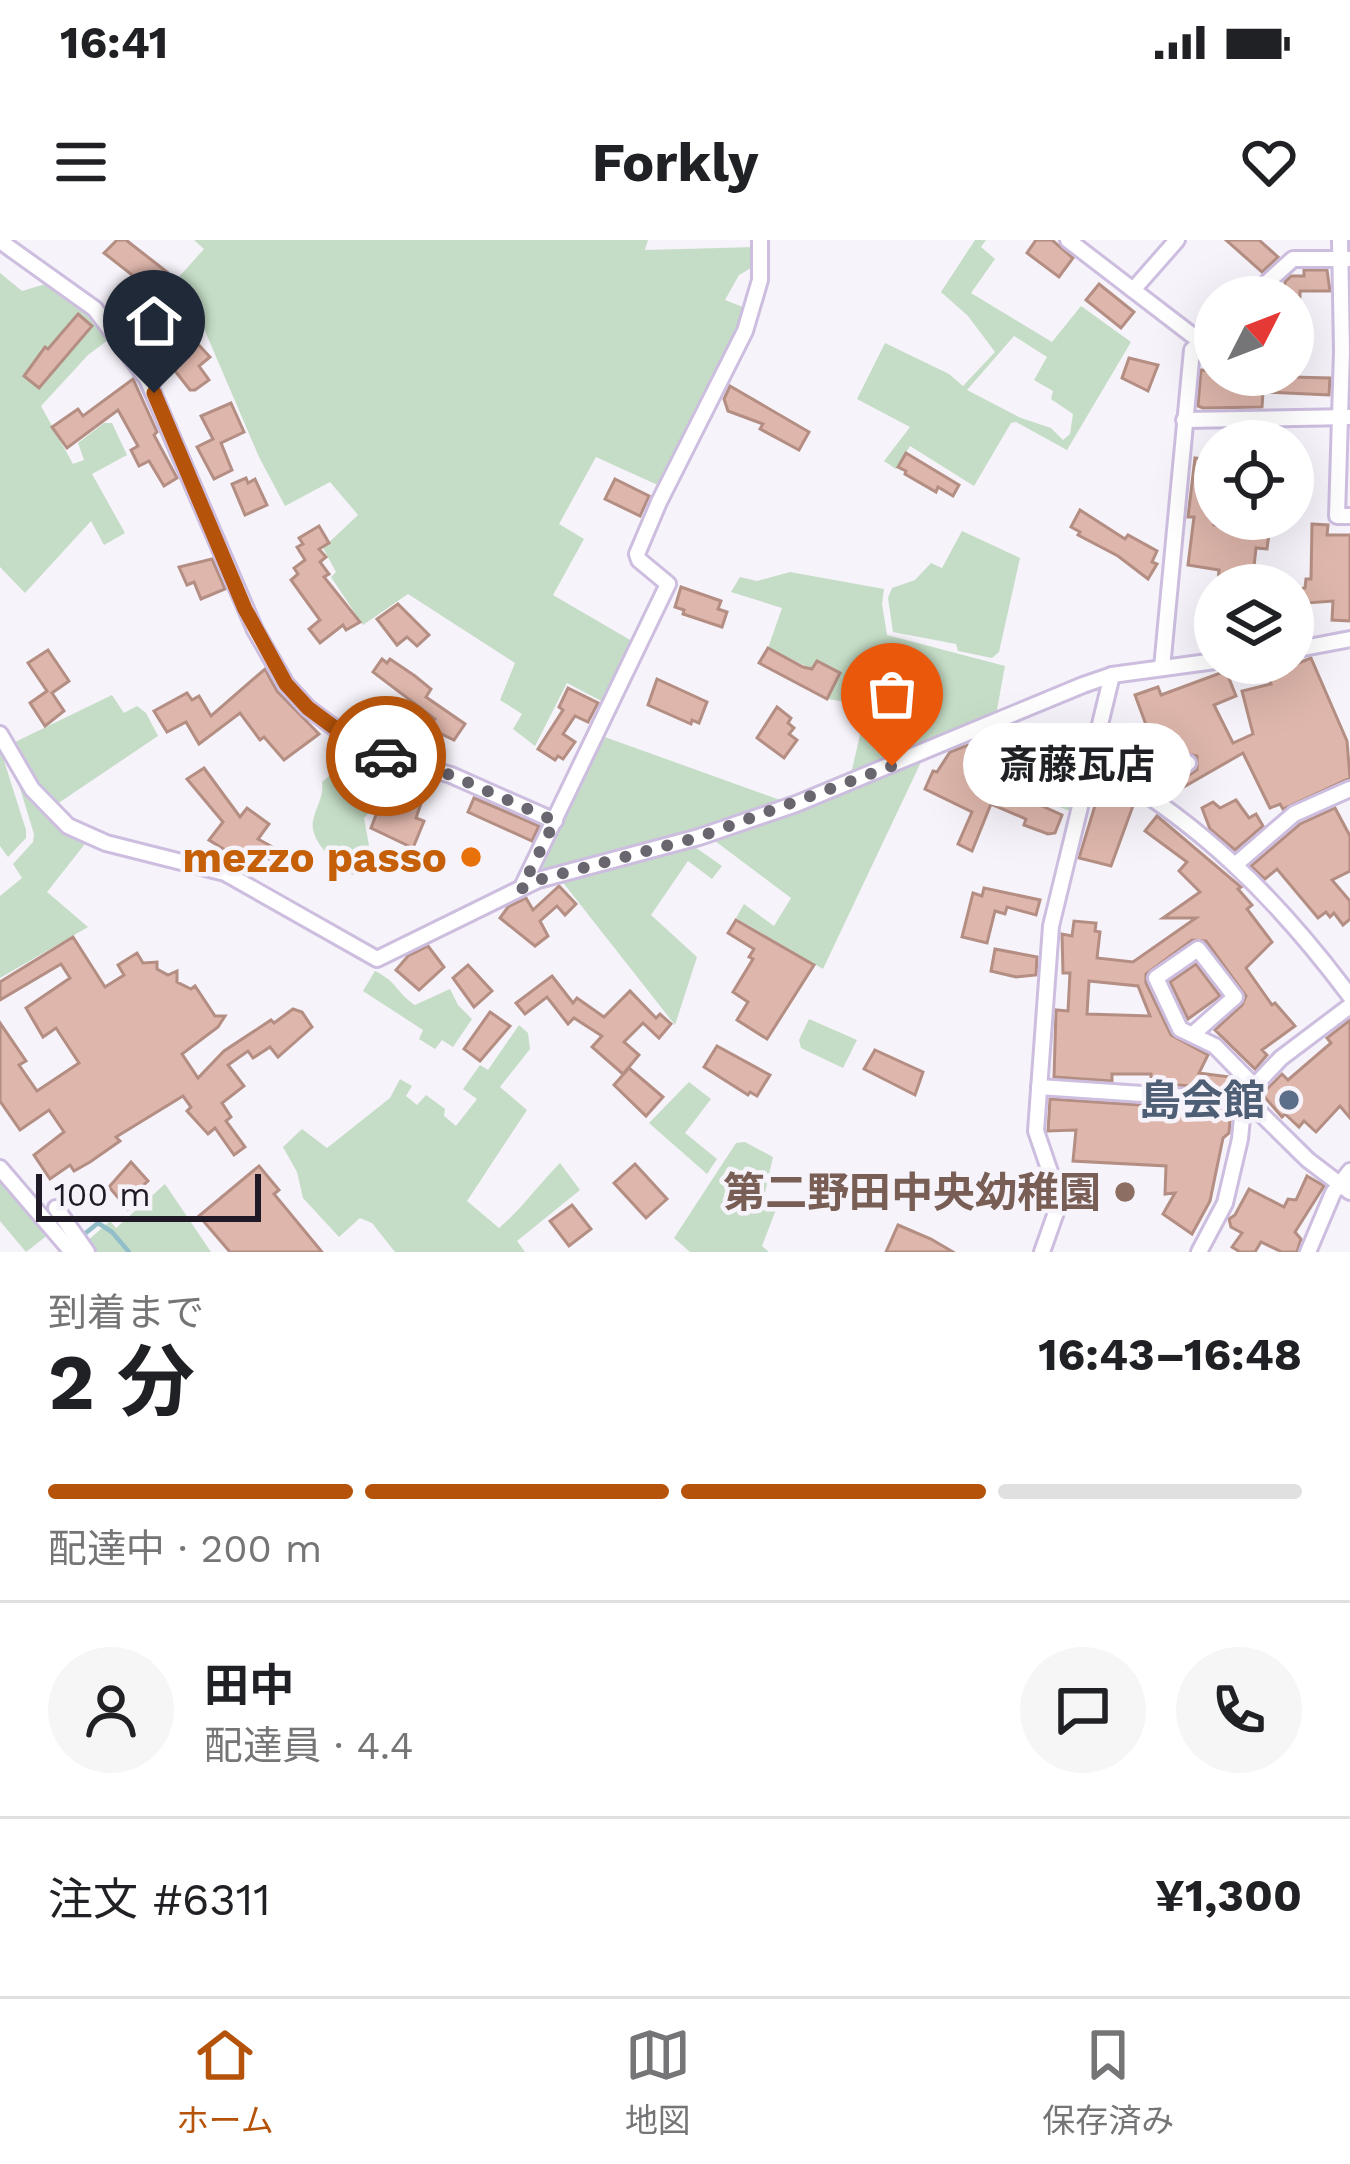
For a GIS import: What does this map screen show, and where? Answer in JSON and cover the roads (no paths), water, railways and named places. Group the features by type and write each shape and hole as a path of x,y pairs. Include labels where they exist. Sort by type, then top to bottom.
{"street":[{"path":"521,889 668,584 637,554 745,331 760,280 760,240"},
{"path":"1133,290 1177,240"},
{"path":"1340,240 1346,259 1345,417 1337,516 1350,516"},
{"path":"0,241 94,309 147,379 255,630 286,684 308,708 380,754 451,775 555,821"},
{"path":"1070,241 1194,337"},
{"path":"1275,276 1293,260 1346,259"},
{"path":"1162,668 1194,348"},
{"path":"1184,420 1345,417"},
{"path":"1314,646 1350,639"},
{"path":"0,734 32,789 68,826 106,843 225,873 377,959 538,880 699,837 796,804 1036,702 1112,675 1194,664"},
{"path":"1042,1252 1060,1201 1036,1131 1051,926 1112,675"},
{"path":"1091,760 1142,790 1235,865 1300,929 1350,996"},
{"path":"1142,790 1188,764"},
{"path":"1235,865 1294,814 1350,789"},
{"path":"1193,1034 1235,997 1198,949 1156,978 1180,1029 1234,1062 1248,1091 1308,1160 1345,1188"},
{"path":"1039,1087 1231,1100 1350,1006"},
{"path":"1199,1252 1225,1203 1248,1091"},
{"path":"0,1168 72,1252"},
{"path":"1308,1252 1350,1171"},
{"path":"56,1208 87,1252"}],"waterway":[{"path":"82,1236 98,1223 129,1252"}],"place":[{"name":"斎藤瓦店","path":"892,766"},
{"name":"mezzo passo","path":"471,857"},
{"name":"島会館","path":"1289,1100"},
{"name":"第二野田中央幼稚園","path":"1125,1192"}]}
